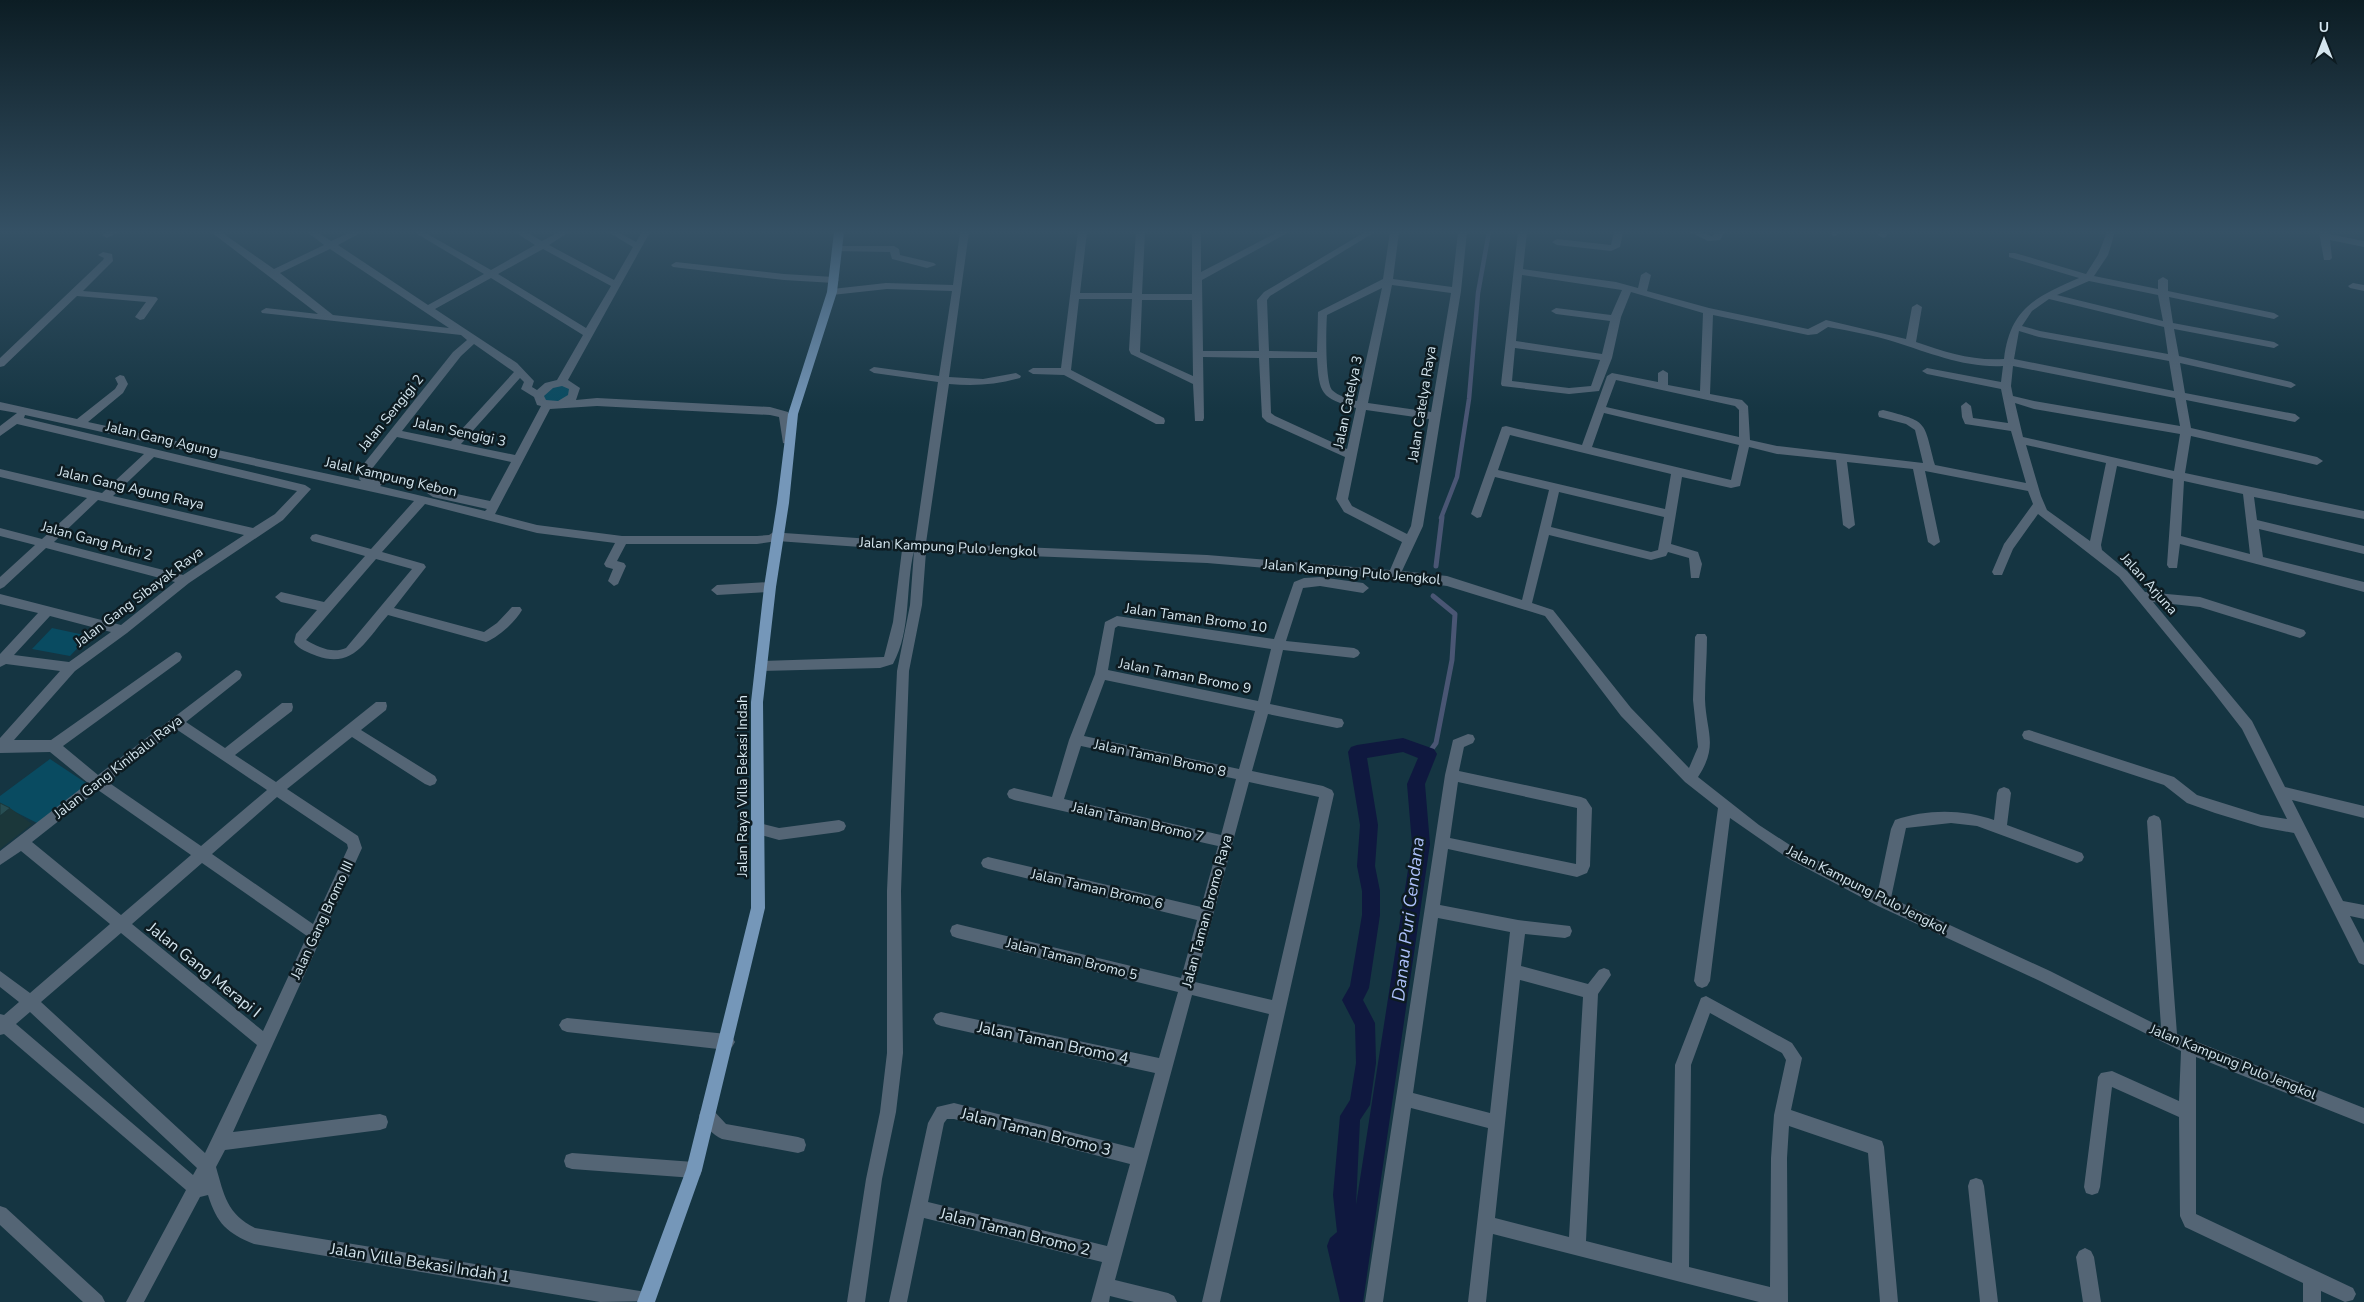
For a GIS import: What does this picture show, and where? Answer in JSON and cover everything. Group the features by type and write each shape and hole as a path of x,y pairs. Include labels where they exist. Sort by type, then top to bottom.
{"main road":[{"name":"Jalan Raya Villa Bekasi Indah","path":"646,1301 694,1170 727,1042 758,908 757,702 770,587 783,503 787,453 793,414 831,293"}],"street":[{"path":"0,364 73,293 153,299 140,317"},
{"path":"299,293 330,317"},
{"path":"403,293 513,365 529,381 526,389 539,395 541,402 549,406 606,402 778,412 784,415 787,423 787,453"},
{"path":"428,309 456,293"},
{"path":"522,293 588,334"},
{"path":"561,382 612,293"},
{"path":"761,666 880,663 889,660 893,650 914,547 945,382 957,293"},
{"path":"1066,372 1075,293"},
{"path":"1136,293 1134,350 1136,354 1198,383"},
{"path":"1198,293 1199,418"},
{"path":"1270,293 1262,300 1266,354 1266,412 1268,416 1351,455"},
{"path":"1365,293 1323,312 1322,355 1328,391 1363,407 1435,416"},
{"name":"Jalan Catelya 3","path":"1386,293 1363,407 1342,498 1344,505 1408,540"},
{"name":"Jalan Catelya Raya","path":"1394,575 1408,540 1417,526 1456,293"},
{"path":"1516,293 1505,383 1569,391 1595,389 1607,358 1615,319 1626,293"},
{"path":"1645,293 1708,311 1808,332 1815,331 1822,324 1826,323 1883,335 1910,345 1971,362 1988,365 2010,362 2295,418"},
{"name":"Jalan Arjuna","path":"2054,293 2028,309 2016,327 2011,341 2008,392 2038,506 2058,526 2097,552 2123,574 2247,725 2282,792 2297,828 2364,958"},
{"path":"2173,565 2179,476 2186,431 2182,395 2163,293 2274,316"},
{"path":"1075,296 1198,297"},
{"path":"2047,296 2168,326 2274,345"},
{"path":"1910,345 1917,307"},
{"path":"266,311 330,317 469,336"},
{"path":"1556,311 1615,319"},
{"path":"1705,395 1708,311"},
{"path":"2016,327 2039,334 2175,359 2291,385"},
{"name":"Jalan Sengigi 2","path":"469,336 457,354 366,469 365,478 491,511"},
{"path":"1511,344 1607,358"},
{"path":"1198,354 1322,355"},
{"path":"874,370 908,373 945,382 1002,381 1016,376"},
{"path":"1033,371 1066,372 1160,421"},
{"path":"1927,371 2008,392 2034,405 2186,431 2317,461"},
{"path":"453,446 520,372"},
{"path":"1663,373 1663,386"},
{"path":"1477,514 1506,430 1677,472 1734,484 1737,480 1745,443 1742,406 1738,403 1705,395 1612,376 1586,449"},
{"path":"80,424 119,391 123,385 120,378"},
{"path":"491,511 549,406 567,402 575,395 574,386 561,382 545,387 539,395"},
{"name":"Jalal Kampung Kebon","path":"0,406 14,414 26,412 423,499 491,511 536,529 622,540 757,540 772,539 778,535"},
{"path":"1966,406 1966,417 1970,421 2112,461 2248,493 2288,498 2364,515"},
{"path":"1601,409 1745,443 1841,459 1918,466 2032,488"},
{"path":"0,419 14,414"},
{"path":"0,432 14,414"},
{"name":"Jalan Gang Agung","path":"14,414 153,452 303,487"},
{"path":"1883,414 1910,421 1920,428 1930,468"},
{"name":"Jalan Sengigi 3","path":"395,433 520,460"},
{"path":"0,584 45,543 153,452"},
{"path":"1841,459 1849,525"},
{"path":"2097,552 2095,545 2112,461"},
{"path":"1918,466 1934,542"},
{"path":"1491,472 1669,514"},
{"path":"1545,530 1652,556 1662,553 1665,547 1677,472"},
{"name":"Jalan Gang Agung Raya","path":"0,473 255,533"},
{"name":"Jalan Gang Sibayak Raya","path":"0,746 71,667 123,630 185,580 282,514 305,490 303,487"},
{"path":"1528,600 1555,487"},
{"path":"2248,493 2257,559"},
{"path":"316,538 374,556 419,566 420,569 350,651 335,656 310,648 300,642 300,637 374,556 423,499"},
{"path":"1998,572 2008,547 2038,506"},
{"path":"2252,523 2364,550"},
{"name":"Jalan Gang Putri 2","path":"0,532 185,580"},
{"name":"Jalan Kampung Pulo Jengkol","path":"778,535 914,547 1207,559 1428,578 1447,581 1551,614 1626,712 1690,778 1725,807 1794,855 1883,901 2045,976 2189,1047 2364,1116"},
{"path":"2176,538 2364,587"},
{"path":"614,581 620,566 610,564 622,540"},
{"path":"856,1302 874,1179 887,1118 895,1052 894,891 903,671 916,605 914,547"},
{"path":"1665,547 1694,555 1696,564 1695,575"},
{"name":"Jalan Taman Bromo Raya","path":"1102,1294 1263,707 1278,645 1300,584 1316,582 1363,588"},
{"path":"717,590 770,587"},
{"path":"2142,596 2200,602 2300,633"},
{"path":"281,597 326,607"},
{"path":"0,599 123,630"},
{"path":"385,610 483,637 489,636 502,626 516,610"},
{"path":"2,660 48,611"},
{"name":"Jalan Taman Bromo 10","path":"1110,624 1117,621 1278,645 1354,653"},
{"name":"Jalan Taman Bromo 7","path":"1110,624 1100,674 1076,740 1056,804 1226,842"},
{"path":"1690,778 1700,763 1705,747 1699,700 1701,637"},
{"path":"0,746 53,746 176,657"},
{"path":"2,660 71,667"},
{"path":"880,663 903,671"},
{"name":"Jalan Gang Kinibalu Raya","path":"0,859 236,674"},
{"name":"Jalan Taman Bromo 9","path":"1100,674 1336,723"},
{"path":"214,1192 196,1188 1,1025 276,790 381,706"},
{"path":"225,756 287,708"},
{"name":"Jalan Gang Bromo III","path":"135,1302 220,1142 354,852 355,844 176,722"},
{"path":"350,730 430,780"},
{"path":"2029,735 2169,781 2192,799 2208,805 2261,821 2297,828"},
{"path":"1374,1302 1452,775 1458,744 1468,739"},
{"name":"Jalan Taman Bromo 8","path":"1076,740 1327,794 1279,1009"},
{"path":"53,746 97,782 316,934"},
{"path":"1442,842 1577,871 1582,870 1583,866 1585,808 1581,803 1452,775"},
{"path":"2282,792 2364,812"},
{"path":"2000,827 2004,793"},
{"path":"1014,794 1056,804"},
{"path":"1702,981 1725,807"},
{"path":"1883,901 1900,824 1951,817 1977,820 2077,857"},
{"path":"2154,821 2170,1038"},
{"path":"759,830 779,834 839,826"},
{"name":"Jalan Gang Merapi I","path":"21,842 266,1043"},
{"name":"Jalan Taman Bromo 6","path":"988,863 1206,915"},
{"path":"2338,907 2364,912"},
{"path":"1432,910 1518,927 1565,931"},
{"path":"1477,1302 1495,1122 1518,927"},
{"name":"Jalan Taman Bromo 5","path":"957,931 1279,1009"},
{"path":"1513,972 1591,992"},
{"path":"1577,1247 1591,992 1604,975"},
{"path":"0,978 30,1002 207,1166"},
{"path":"1485,1224 1680,1273 1778,1300 1779,1158 1782,1115 1794,1058 1787,1048 1762,1027 1708,1004 1704,1004 1684,1062 1680,1273"},
{"path":"1211,1302 1279,1009"},
{"name":"Jalan Taman Bromo 4","path":"941,1019 1165,1067"},
{"path":"567,1025 727,1042"},
{"path":"2189,1047 2187,1112 2188,1216 2191,1221 2347,1294"},
{"path":"2092,1187 2104,1083 2107,1079 2112,1079 2187,1112"},
{"path":"1403,1098 1495,1122"},
{"name":"Jalan Taman Bromo 3","path":"917,1208 938,1118 948,1110 1140,1158"},
{"path":"1782,1115 1876,1147 1889,1302"},
{"path":"707,1116 722,1131 798,1145"},
{"path":"220,1142 380,1122"},
{"path":"572,1161 694,1170"},
{"name":"Jalan Villa Bekasi Indah 1","path":"207,1166 214,1192 228,1220 239,1229 254,1236 646,1301"},
{"path":"1976,1186 1989,1302"},
{"path":"898,1302 917,1208"},
{"name":"Jalan Taman Bromo 2","path":"917,1208 1113,1256"},
{"path":"0,1214 96,1302"},
{"path":"2085,1257 2092,1302"},
{"path":"2312,1279 2312,1302"},
{"path":"1102,1294 1168,1302"}],"shaded area":[{"path":"564,382 575,395 547,405 540,393"},
{"path":"52,628 89,636 70,656 32,649"},
{"path":"50,759 89,785 37,823 0,804 0,796"}],"building":[{"path":"0,803 10,808 0,816"}],"waterway":[{"path":"1441,518 1457,477 1469,399 1478,293"},
{"path":"1436,566 1442,517"},
{"path":"1381,749 1403,745 1428,754 1436,743 1452,660 1455,614 1433,596"},
{"name":"Danau Puri Cendana","path":"1351,1302 1338,1246 1348,1236 1344,1195 1350,1116 1360,1105 1366,1063 1365,1023 1352,1000 1359,988 1371,915 1371,891 1366,866 1369,825 1357,752 1403,745 1428,754 1416,784 1421,844 1352,1302"}]}
